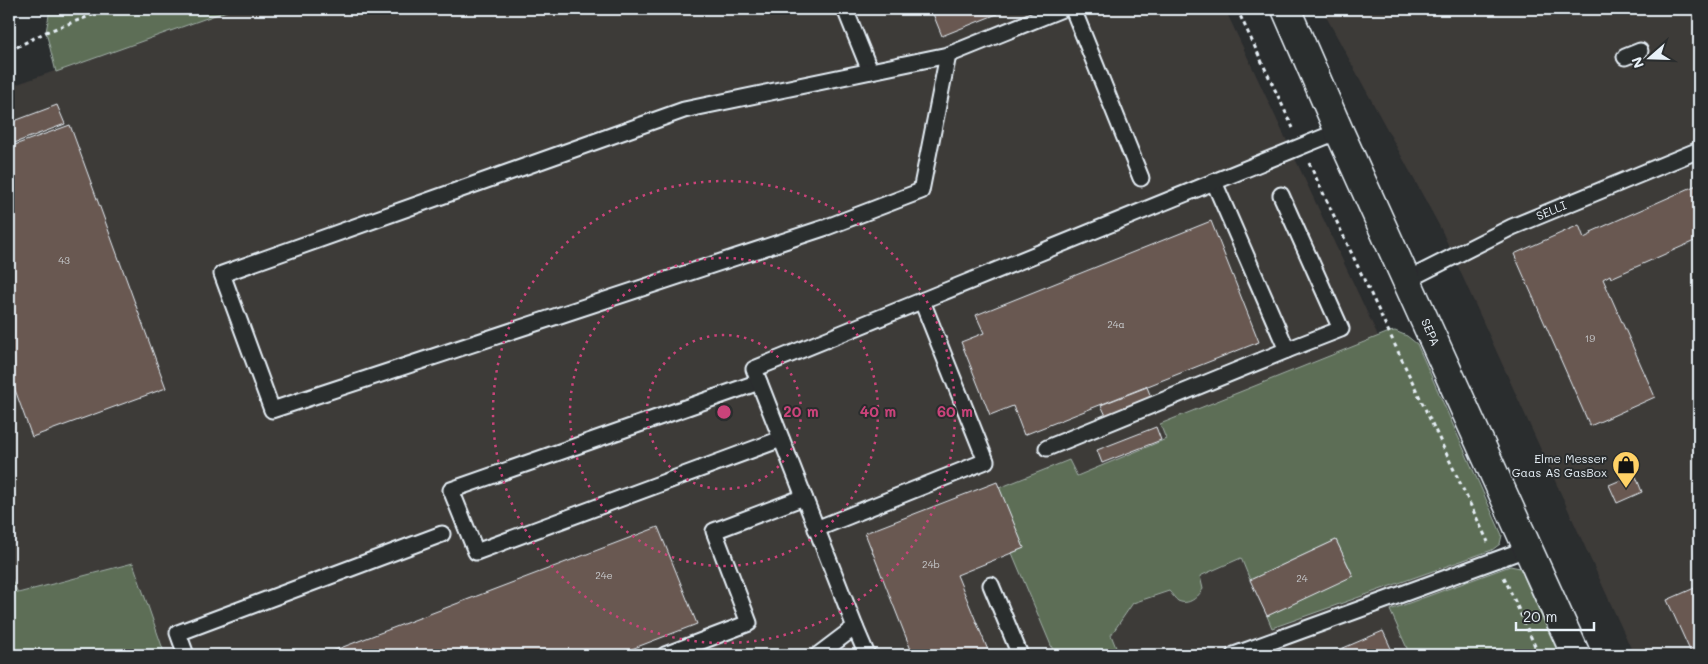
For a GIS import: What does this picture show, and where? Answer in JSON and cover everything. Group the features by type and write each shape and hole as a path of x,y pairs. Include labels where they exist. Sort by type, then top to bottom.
{"street":[{"name":"SEPA","path":"1286,9 1339,131 1576,655"}],"lane":[{"path":"846,9 870,71"},
{"path":"948,55 920,191 827,227 272,410 222,274 684,110 948,55 1062,9"},
{"path":"1073,9 1141,178"},
{"path":"1626,57 1640,52"},
{"path":"867,655 754,370 1339,131"},
{"name":"SELLI","path":"1407,280 1512,227 1699,150"},
{"path":"1214,182 1287,350"},
{"path":"1047,448 1342,329 1281,195"},
{"path":"816,530 986,461 922,301"},
{"path":"759,382 451,490 476,552 781,439"},
{"path":"665,655 749,623 714,531 804,497"},
{"path":"186,655 178,633 442,534"},
{"path":"1234,655 1529,548"},
{"path":"991,585 1020,655"},
{"path":"818,655 855,627"}],"path":[{"path":"9,49 15,48 46,32 110,9"},
{"path":"1237,9 1496,559 1539,655"}],"shaded area":[{"path":"232,9 1225,9 1489,573 1525,655 165,655 133,563 17,593 9,573 9,87"},
{"path":"1322,9 1699,9 1699,655 1634,655 1441,229"}],"green space":[{"path":"50,9 232,9 56,72 46,32"},
{"path":"1395,331 1407,336 1417,344 1502,535 1500,544 1492,550 1272,628 1267,616 1353,575 1336,540 1250,580 1241,558 1200,576 1203,589 1196,598 1189,602 1178,601 1169,591 1133,603 1111,635 1119,655 1055,655 1012,553 1024,548 999,488 1069,460 1077,476 1166,439 1160,424"},
{"path":"133,563 165,655 9,655 9,573 18,593"},
{"path":"1510,566 1520,568 1559,655 1410,655 1390,610"}],"building":[{"path":"931,9 995,9 997,14 942,36"},
{"path":"57,105 65,124 9,145 9,123"},
{"path":"70,125 166,388 32,437 9,373 9,147"},
{"path":"1699,184 1699,239 1611,278 1610,275 1603,279 1655,397 1590,426 1514,254 1579,225 1584,238 1592,234 1591,232"},
{"path":"1211,221 1259,342 1024,435 1013,406 990,415 961,342 984,333 976,315"},
{"path":"1147,387 1153,402 1108,420 1101,405"},
{"path":"1156,427 1161,440 1102,463 1097,450"},
{"name":"Elme Messer Gaas AS GasBox","path":"1635,474 1642,492 1617,503 1609,485"},
{"path":"997,482 1024,548 957,575 990,655 913,655 865,533"},
{"path":"658,527 697,624 616,655 322,655"},
{"path":"1336,540 1353,576 1267,616 1250,580"},
{"path":"1699,586 1699,655 1692,655 1667,600"},
{"path":"1383,631 1394,655 1327,655"}],"place":[{"name":"Elme Messer Gaas AS GasBox","path":"1626,489"}]}
